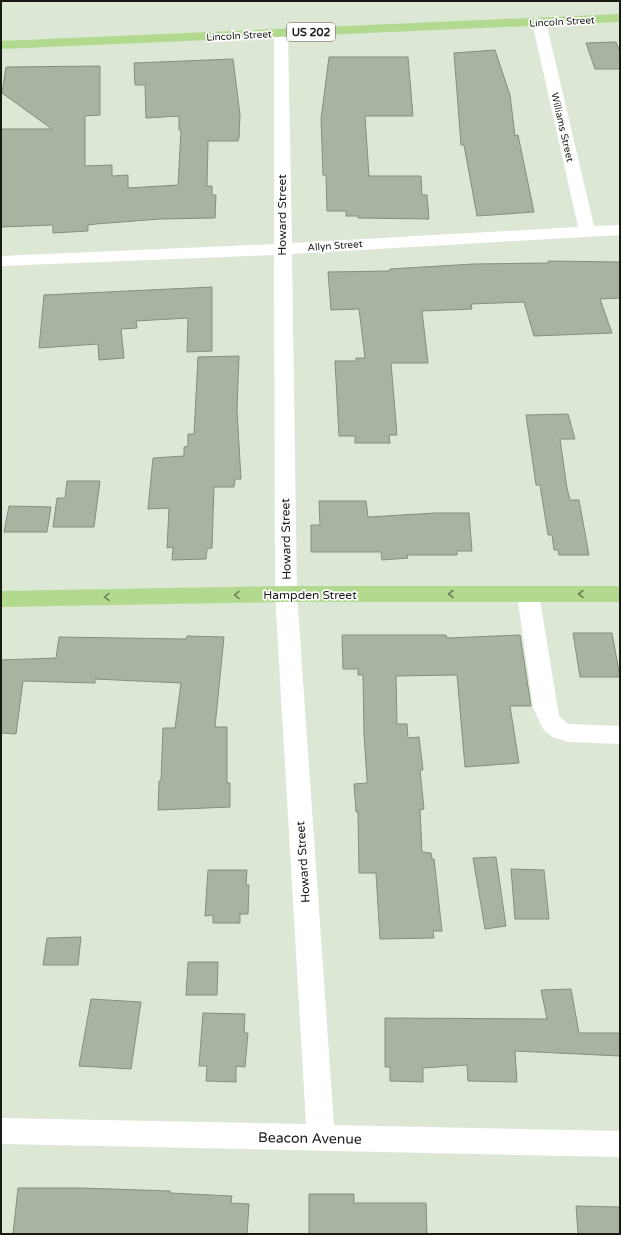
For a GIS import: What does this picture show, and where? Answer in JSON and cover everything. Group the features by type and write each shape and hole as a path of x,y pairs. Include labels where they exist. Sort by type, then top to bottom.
{"main road":[{"name":"Lincoln Street","path":"1,45 282,34 620,18"},
{"name":"Hampden Street","path":"1,599 286,594 620,594"}],"street":[{"name":"Williams Street","path":"540,22 587,231"},
{"name":"Howard Street","path":"282,34 282,249 286,594 321,1139"},
{"name":"Allyn Street","path":"1,261 282,249 620,230"},
{"path":"528,594 545,708 550,721 556,729 569,734 620,735"},
{"name":"Beacon Avenue","path":"1,1131 321,1139 620,1144"}],"building":[{"path":"616,42 620,52 620,69 595,69 586,43"},
{"path":"495,50 510,95 515,136 518,135 534,212 477,216 464,145 461,145 454,53"},
{"path":"329,57 408,57 413,116 365,116 369,176 421,176 422,195 427,195 429,219 358,218 358,216 346,216 346,211 327,211 326,175 323,175 321,119"},
{"path":"233,59 240,115 239,138 238,141 208,141 207,186 212,186 212,195 216,195 215,218 160,219 96,224 88,225 88,231 53,233 53,225 1,227 1,129 52,129 2,93 6,67 100,66 100,115 85,116 85,166 112,165 112,176 128,175 128,188 178,185 181,130 179,130 179,116 146,118 145,85 135,85 134,63"},
{"path":"548,261 620,262 620,298 600,299 612,333 534,336 524,302 471,304 472,309 422,311 428,363 391,363 397,435 389,435 390,443 355,443 355,436 339,436 335,361 356,361 356,358 365,358 359,309 331,310 328,272 390,271 390,269 473,264 548,263"},
{"path":"212,287 212,351 187,352 188,318 136,321 137,328 121,329 124,358 99,360 98,344 39,348 44,295"},
{"path":"239,356 237,410 241,479 235,479 234,487 214,487 212,548 207,549 206,559 172,560 173,547 167,548 169,508 148,509 153,458 184,456 184,447 188,446 188,434 194,434 198,357"},
{"path":"568,414 575,439 560,439 567,488 570,500 579,500 589,555 559,555 558,550 554,550 552,535 548,535 540,485 536,485 526,415"},
{"path":"67,481 100,481 94,527 53,527 57,498 65,498"},
{"path":"319,501 366,501 368,517 435,513 469,513 472,551 457,551 457,555 407,555 408,558 382,560 381,552 311,552 311,525 320,525"},
{"path":"9,506 51,507 47,532 4,532"},
{"path":"573,633 612,633 620,677 580,677"},
{"path":"342,635 446,635 447,638 520,635 531,706 510,706 519,763 465,767 457,675 396,676 397,724 407,724 408,738 419,737 423,770 420,770 424,809 420,810 422,852 431,853 432,859 434,859 442,931 433,931 434,938 380,939 376,873 359,873 358,812 356,812 354,784 367,783 364,735 363,675 358,675 358,669 343,669"},
{"path":"187,636 224,637 215,727 227,727 227,783 230,783 230,807 158,810 159,781 161,781 163,728 175,728 181,683 95,679 95,683 23,681 16,734 1,733 1,660 56,658 59,637 186,639"},
{"path":"496,857 506,926 485,929 473,858"},
{"path":"511,869 544,870 549,919 515,919"},
{"path":"208,870 247,870 246,885 249,885 248,914 240,914 240,923 213,923 213,915 205,916"},
{"path":"81,937 78,965 43,965 47,938"},
{"path":"188,962 218,962 217,995 186,995"},
{"path":"571,989 579,1033 620,1033 620,1056 515,1051 517,1082 468,1081 467,1065 423,1068 423,1082 390,1081 390,1067 385,1067 385,1018 547,1019 541,990"},
{"path":"91,999 141,1002 131,1069 79,1066"},
{"path":"203,1013 245,1014 244,1033 248,1033 245,1067 236,1066 236,1082 206,1081 207,1066 199,1066"},
{"path":"18,1188 81,1188 170,1191 170,1193 232,1196 231,1203 249,1204 247,1234 13,1234"},
{"path":"309,1194 354,1194 354,1203 426,1203 427,1234 309,1234"},
{"path":"576,1206 620,1207 620,1234 578,1234"}]}
